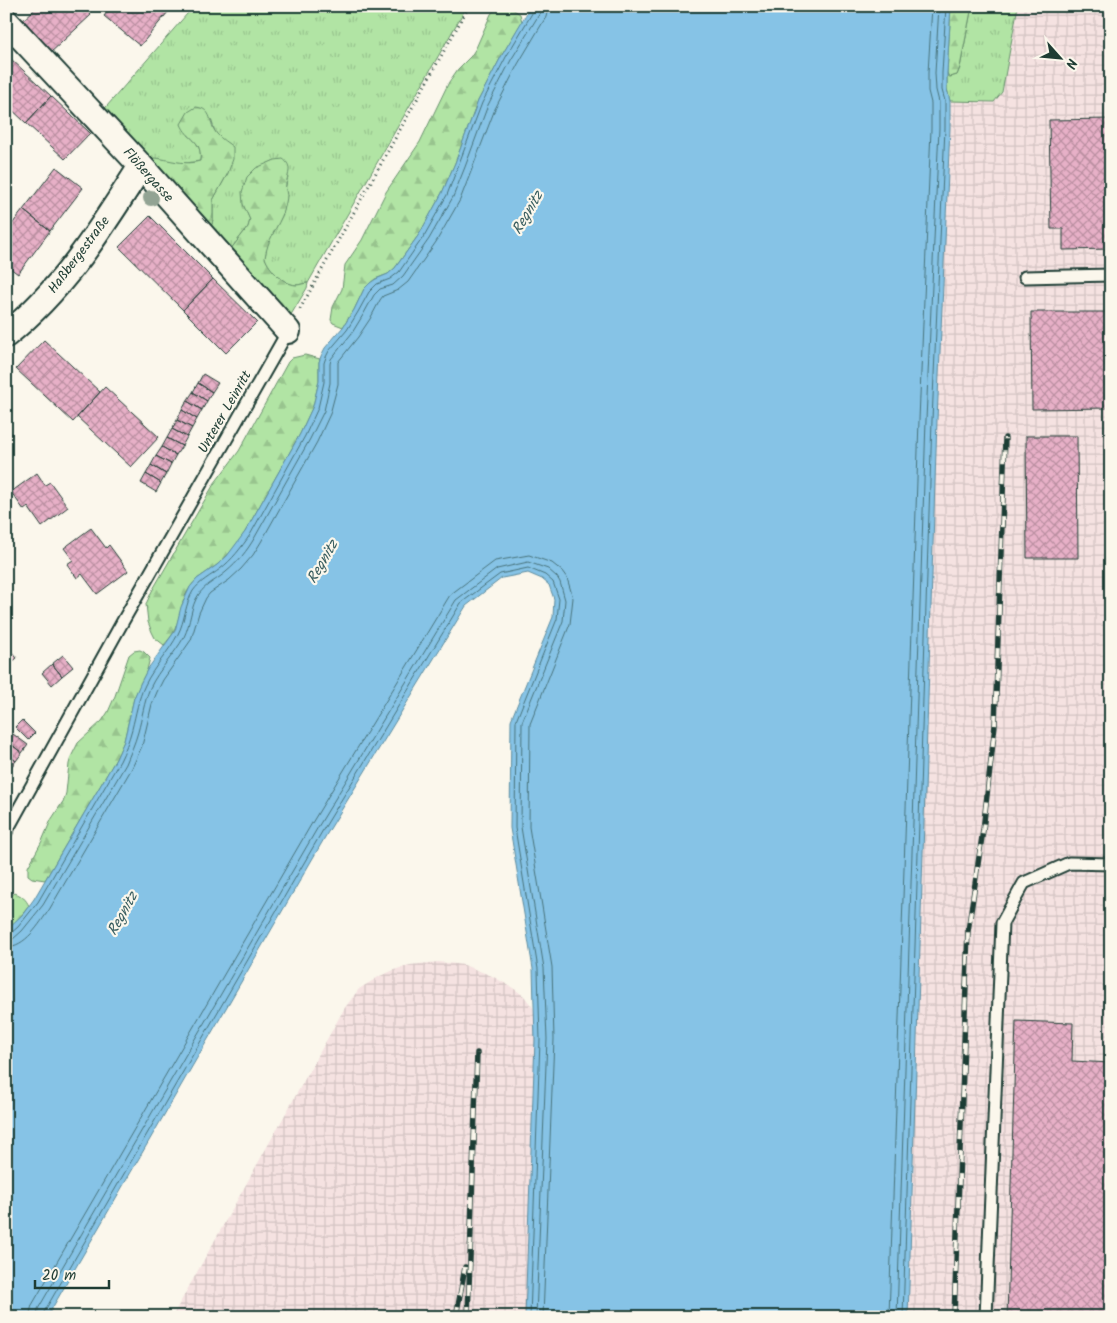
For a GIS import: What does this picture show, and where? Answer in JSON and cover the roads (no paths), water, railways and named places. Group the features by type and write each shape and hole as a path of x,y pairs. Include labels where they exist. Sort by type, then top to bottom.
{"street":[{"name":"Flößergasse","path":"13,29 141,166 288,331"},
{"name":"Haßbergestraße","path":"6,334 31,314 69,273 90,246 141,166"}],"lane":[{"path":"1025,277 1111,275"},
{"name":"Unterer Leinritt","path":"6,832 123,621 288,331"},
{"path":"986,1317 1002,923 1024,883 1069,863 1111,864"}],"water":[{"name":"Regnitz","path":"531,6 951,6 947,73 950,128 937,420 908,1317 525,1317 535,1040 533,969 510,828 511,720 553,617 554,599 549,585 542,579 528,573 502,578 466,606 328,832 47,1317 6,1317 6,930 23,914 34,899 116,759 124,741 134,698 140,684 147,670 175,631 181,607 190,587 197,579 227,556 245,532 300,434 313,406 319,381 319,362 325,348 343,327 364,289 370,283 388,274 395,268 420,233 442,193 478,101"}],"railway":[{"path":"954,1317 968,931 983,830 995,725 1005,438"},
{"path":"468,1317 477,1053"},
{"path":"456,1317 465,1267"}]}
